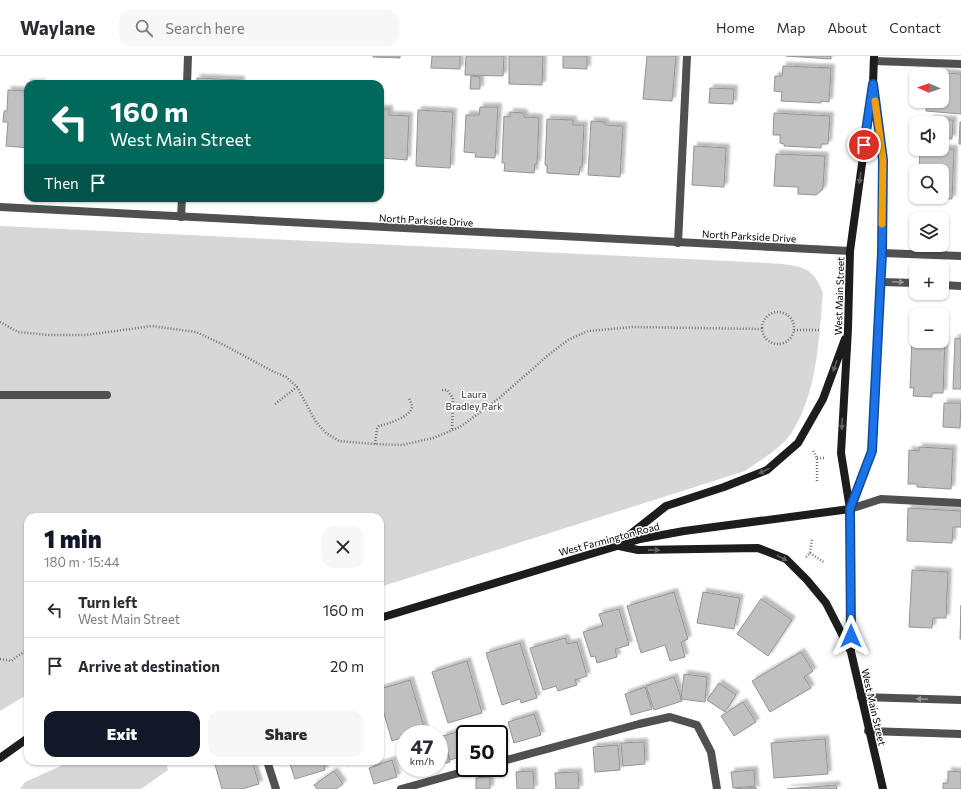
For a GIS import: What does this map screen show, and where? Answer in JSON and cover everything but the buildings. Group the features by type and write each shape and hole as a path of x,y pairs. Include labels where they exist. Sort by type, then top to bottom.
{"main road":[{"name":"West Main Street","path":"874,59 873,84 850,252 848,329 841,453 850,509 851,652 868,731 883,789"},
{"name":"West Main Street","path":"850,509 872,451 882,253 883,160 873,84"},
{"path":"616,546 666,506 724,487 767,470 798,443 824,399 848,329"},
{"name":"West Farmington Road","path":"384,617 616,546 659,535 850,509"},
{"path":"616,546 638,550 758,548 786,559 807,580 826,603 851,652"},
{"path":"0,758 24,741"}],"street":[{"path":"187,80 188,56"},
{"path":"678,243 687,56"},
{"path":"874,59 961,64"},
{"path":"181,217 182,202"},
{"name":"North Parkside Drive","path":"0,207 850,252"},
{"path":"882,253 961,256"},
{"path":"880,282 909,283"},
{"path":"949,285 961,286"},
{"path":"0,395 107,396"},
{"path":"850,509 881,499 961,503"},
{"path":"861,697 961,700"},
{"path":"508,760 670,717 697,725 711,752 717,789"},
{"path":"868,731 961,734"},
{"path":"268,765 276,789"},
{"path":"401,789 456,774"}],"path":[{"path":"779,312 788,316 793,324 794,330 789,340 780,344 769,342 765,338 761,329 769,315 779,312"},
{"path":"0,322 18,332 49,335 86,335 152,326 196,332 224,345 272,372 286,377 297,387 316,422 326,433 339,441 402,445 432,438 460,428 498,399 547,356 568,340 588,331 633,327 761,329"},
{"path":"794,330 819,330"},
{"path":"275,404 297,387"},
{"path":"442,390 447,390 453,398 452,431"},
{"path":"375,444 377,429 379,426 406,415 411,410 412,406 409,398"},
{"path":"812,449 817,458 817,481"},
{"path":"817,458 825,458"},
{"path":"812,539 810,553 825,563"},
{"path":"0,660 11,661 24,652"}],"green space":[{"name":"Laura Bradley Park","path":"0,226 778,264 805,269 814,276 819,283 823,294 819,340 815,369 802,413 786,440 775,450 745,471 384,586 384,513 24,513 24,696 0,711"},
{"path":"63,765 167,765 168,770 141,789 20,789 25,782"}],"slow traffic":[{"path":"875,101 883,160 882,224"}],"route":[{"path":"851,636 850,509 872,451 882,253 883,160 873,84 864,145"}]}
